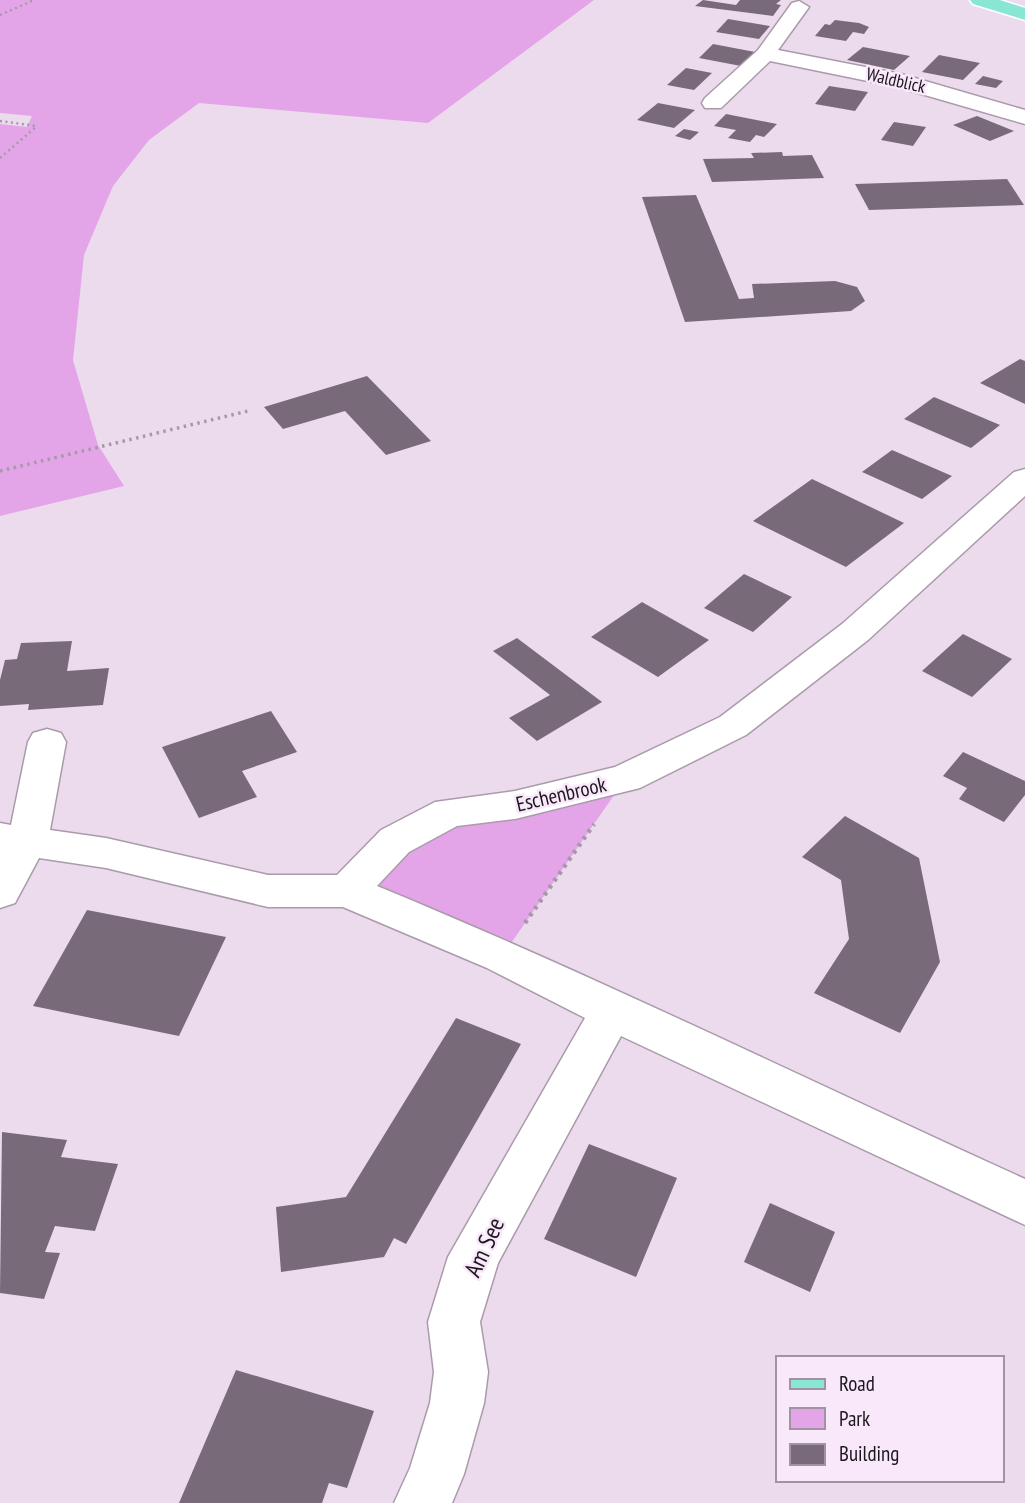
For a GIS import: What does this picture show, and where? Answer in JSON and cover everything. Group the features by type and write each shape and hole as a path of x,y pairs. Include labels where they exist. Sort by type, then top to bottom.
{"main road":[{"path":"980,0 1025,14"}],"street":[{"path":"713,103 765,54 799,7"},
{"name":"Waldblick","path":"765,54 901,81 1025,117"},
{"name":"Eschenbrook","path":"347,891 395,841 449,812 515,806 626,778 733,726 855,632 1025,479"},
{"path":"0,892 14,839 47,742"},
{"path":"14,839 106,853 268,891 347,891 502,956 612,1011 1025,1203"},
{"name":"Am See","path":"423,1503 436,1474 457,1403 461,1372 454,1322 474,1257 612,1011"}],"path":[{"path":"0,15 34,0"},
{"path":"0,121 37,126 0,158"},
{"path":"0,471 248,411"},
{"path":"502,956 626,778"}],"green space":[{"path":"0,0 594,0 428,123 199,103 149,140 113,186 84,255 73,360 98,445 124,486 0,516 0,124 27,127 32,116 0,113"},
{"path":"626,778 502,956 347,891 395,841"}],"building":[{"path":"703,0 736,5 740,0 781,0 776,4 781,5 773,16 695,6"},
{"path":"728,19 770,26 759,39 716,32"},
{"path":"835,20 869,27 864,34 853,32 846,41 815,36 825,24 830,25"},
{"path":"713,44 755,52 741,66 699,58"},
{"path":"863,47 910,56 894,70 847,60"},
{"path":"939,55 980,63 963,80 922,72"},
{"path":"686,68 712,73 694,90 667,85"},
{"path":"983,76 1003,81 996,88 975,84"},
{"path":"829,86 868,92 855,111 815,104"},
{"path":"658,103 695,110 674,128 637,120"},
{"path":"726,114 777,124 764,137 756,135 750,142 728,138 736,130 714,126"},
{"path":"977,116 1014,131 990,141 953,125"},
{"path":"894,122 926,127 913,146 881,140"},
{"path":"684,129 699,132 690,140 675,136"},
{"path":"782,152 783,156 812,155 824,178 712,182 703,159 754,158 751,153"},
{"path":"1007,179 1024,205 869,210 855,184"},
{"path":"696,195 739,299 754,298 752,284 835,281 857,287 865,301 851,311 685,322 642,197"},
{"path":"1020,359 1025,361 1025,404 980,383"},
{"path":"367,376 431,441 386,455 345,411 283,429 264,407"},
{"path":"934,397 1000,425 971,448 904,419"},
{"path":"892,450 952,476 922,499 862,472"},
{"path":"812,479 904,523 846,567 753,521"},
{"path":"744,574 792,597 753,632 704,608"},
{"path":"642,602 709,640 658,677 591,637"},
{"path":"963,634 1012,659 972,697 922,671"},
{"path":"517,638 602,702 537,741 509,718 550,695 493,651"},
{"path":"72,641 67,671 109,668 103,705 28,710 29,704 0,706 0,680 5,660 17,659 21,643"},
{"path":"271,711 297,752 242,771 257,797 199,818 162,747"},
{"path":"963,752 1025,781 1025,795 1004,822 959,799 967,788 943,776"},
{"path":"845,816 919,858 940,962 900,1033 814,993 849,939 841,880 802,857"},
{"path":"87,910 226,937 179,1036 33,1006"},
{"path":"456,1018 521,1044 406,1244 394,1238 384,1257 281,1272 276,1207 346,1197"},
{"path":"2,1132 67,1140 61,1157 118,1164 95,1231 55,1226 45,1252 60,1253 44,1299 0,1293"},
{"path":"589,1144 677,1178 636,1277 544,1239"},
{"path":"770,1203 835,1232 810,1292 744,1262"},
{"path":"236,1370 374,1411 347,1488 329,1483 322,1503 179,1503"}]}
